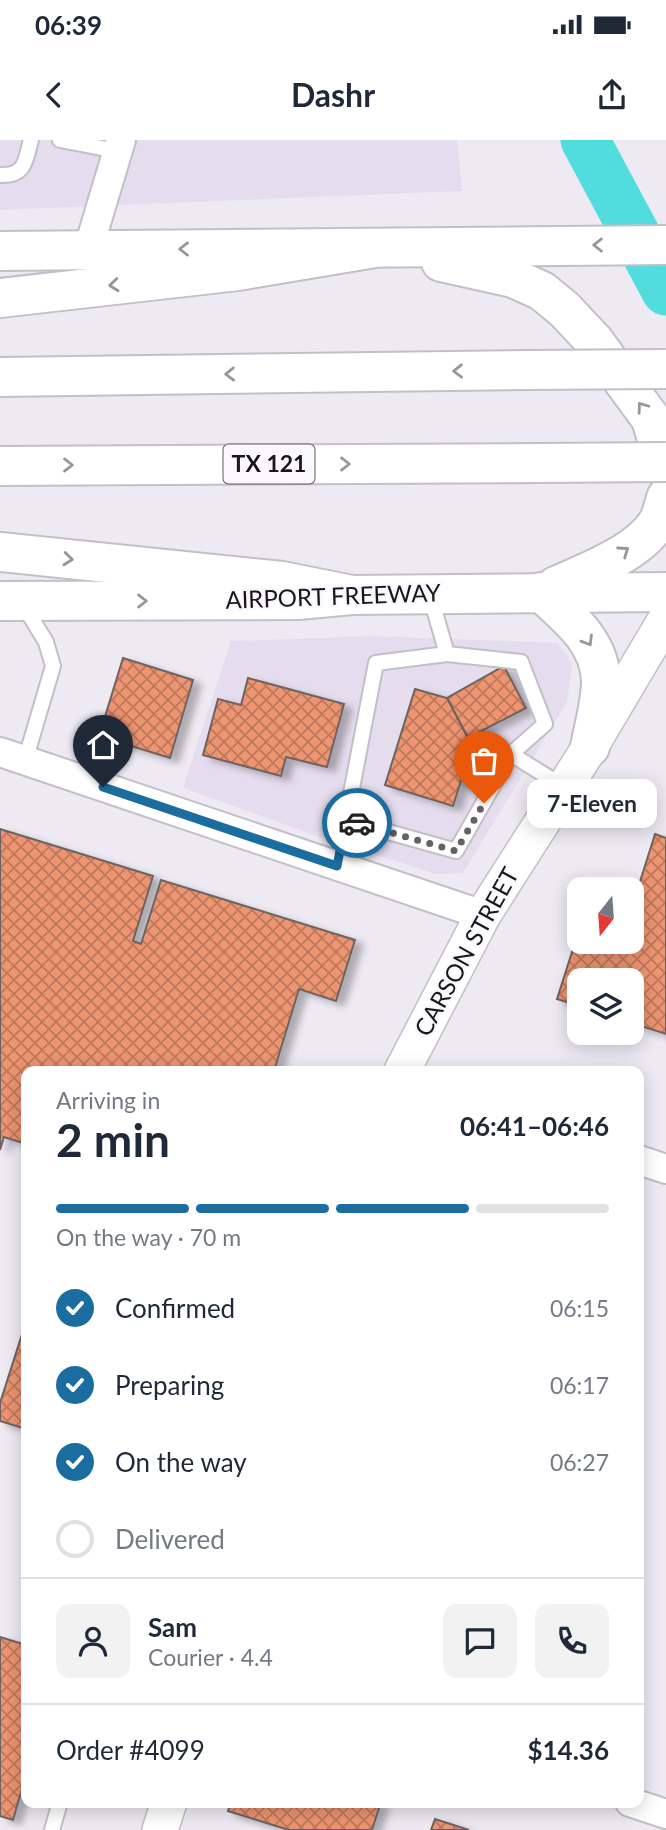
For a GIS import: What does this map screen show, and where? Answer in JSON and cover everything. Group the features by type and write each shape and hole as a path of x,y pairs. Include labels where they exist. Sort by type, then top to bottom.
{"main road":[{"path":"0,251 666,245"},
{"path":"0,298 239,271 375,248 513,278 542,290 594,341 651,419 666,470"},
{"path":"0,377 666,369"},
{"name":"TX 121","path":"0,466 666,462"},
{"path":"590,747 601,683 598,661 587,638 576,624 541,592 607,563 634,544 658,520 666,498"},
{"path":"0,552 282,581 352,595"},
{"name":"AIRPORT FREEWAY","path":"10,601 298,600 352,595 666,592"}],"street":[{"path":"88,250 119,146"},
{"name":"CARSON STREET","path":"405,1066 483,915 590,747 666,619"},
{"path":"13,757 483,915"},
{"path":"644,1162 666,1169"},
{"path":"644,1807 666,1814"},
{"path":"160,1830 167,1808"}],"lane":[{"path":"0,175 16,174 20,170 31,140"},
{"path":"60,140 119,146"},
{"path":"10,601 46,642 53,661 52,672 13,757"},
{"path":"434,609 447,654"},
{"path":"337,866 376,663 447,654 521,662 545,724 512,754 456,851 346,820"},
{"path":"512,754 564,787"},
{"path":"52,1830 58,1808"}],"shaded area":[{"path":"0,140 457,140 462,191 0,210"},
{"path":"374,636 558,643 572,664 567,702 463,873 436,874 314,835 183,788 231,641"}],"building":[{"path":"123,658 193,680 170,758 99,736"},
{"path":"504,666 526,708 468,738 447,698"},
{"path":"248,678 344,704 327,767 286,757 281,776 203,755 218,699 241,705"},
{"path":"415,689 447,698 472,746 453,806 385,785"},
{"path":"0,829 153,876 133,941 141,944 161,880 355,940 336,1001 299,989 276,1066 21,1066 21,1142 4,1137 0,1150"},
{"path":"655,834 666,838 666,1034 644,1027 644,968 567,968 567,1002 557,999 571,954 644,954 644,877 641,877"},
{"path":"21,1337 21,1427 0,1421 0,1403"},
{"path":"0,1637 21,1643 21,1792 13,1820 0,1816"},
{"path":"229,1808 379,1808 372,1830 289,1830 228,1811"},
{"path":"435,1819 469,1830 431,1830"}],"waterway":[{"path":"585,140 666,291"}],"way so far":[{"path":"357,823 456,851 484,803"}],"place":[{"name":"7-Eleven","path":"484,803"}],"route":[{"path":"103,787 337,866 346,820 357,823"}]}
